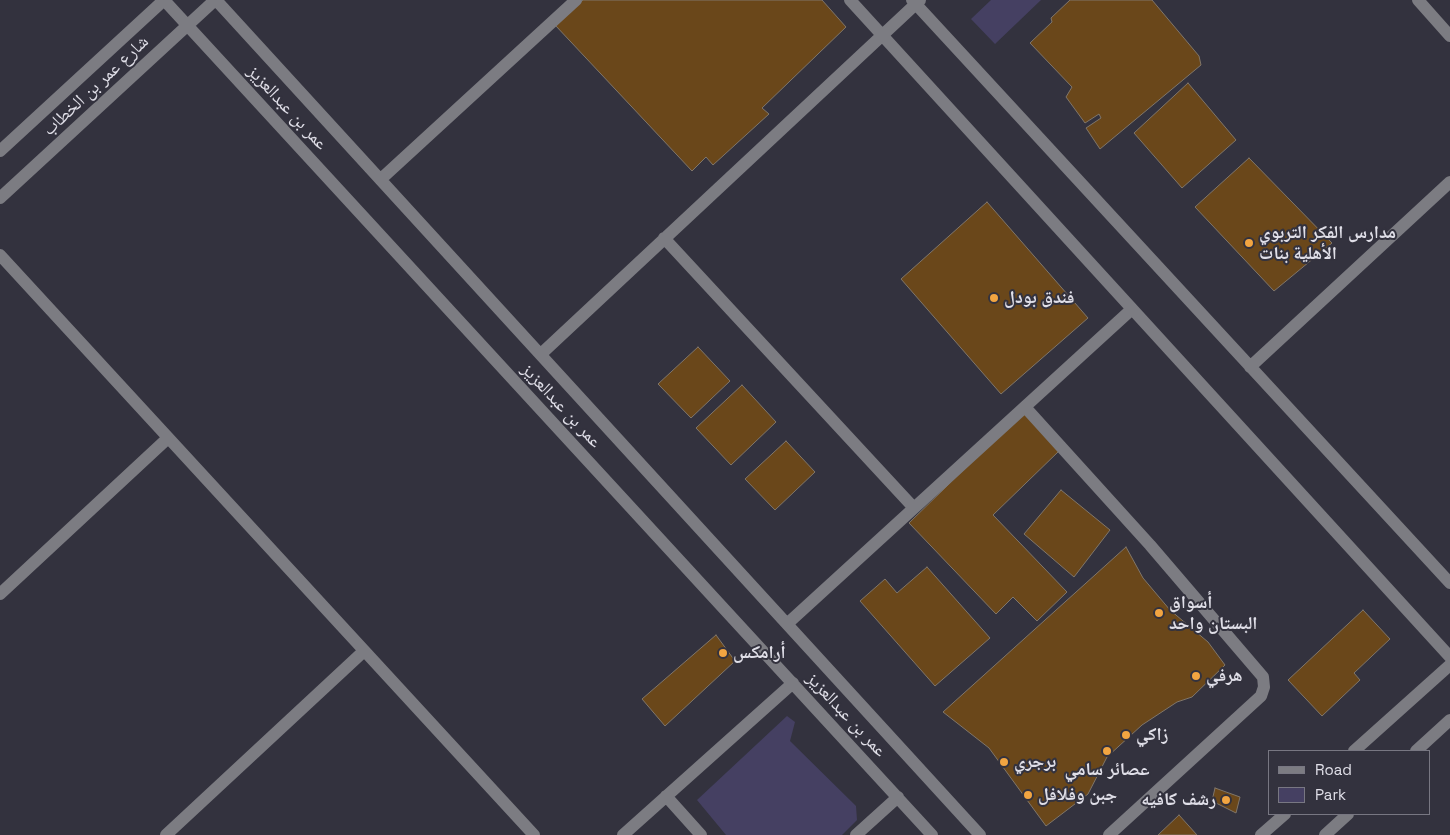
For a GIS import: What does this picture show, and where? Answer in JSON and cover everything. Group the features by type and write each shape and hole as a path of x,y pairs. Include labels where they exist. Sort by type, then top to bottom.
{"street":[{"name":"عمر بن عبدالعزيز","path":"164,0 932,835"},
{"name":"شارع عمر بن الخطاب","path":"0,151 164,0"},
{"name":"عمر بن عبدالعزيز","path":"215,0 980,835"},
{"name":"شارع عمر بن الخطاب","path":"0,198 215,0"},
{"path":"381,179 576,0"},
{"path":"850,0 1450,657"},
{"path":"1418,0 1450,36"},
{"path":"541,354 883,36 916,1 1450,583"},
{"path":"1250,367 1450,182"},
{"path":"664,238 914,508"},
{"path":"0,255 534,835"},
{"path":"787,624 1132,309"},
{"path":"1025,407 1150,545 1263,677 1264,687 1261,696 1110,835"},
{"path":"0,594 168,438"},
{"path":"166,835 364,651"},
{"path":"1355,750 1450,665"},
{"path":"623,835 793,683"},
{"path":"1417,750 1450,720"},
{"path":"666,796 701,835"},
{"path":"856,835 898,797"},
{"path":"1261,835 1283,815"},
{"path":"1325,835 1347,815"}],"green space":[{"path":"991,0 1041,0 995,44 971,19"},
{"path":"787,716 795,722 790,741 856,806 857,820 842,835 726,835 697,800"}],"building":[{"path":"583,0 822,0 846,27 762,108 769,114 713,165 706,157 692,171 555,25"},
{"path":"1070,0 1152,0 1199,56 1201,65 1100,149 1086,128 1101,118 1099,114 1085,123 1066,97 1072,87 1030,43 1052,22 1051,18"},
{"path":"1188,83 1236,140 1182,188 1134,133"},
{"path":"1249,158 1332,243 1274,291 1195,207"},
{"name":"فندق بودل","path":"987,202 1088,318 1001,394 901,279"},
{"path":"698,347 730,381 691,418 658,384"},
{"path":"742,385 776,422 731,465 696,428"},
{"path":"1023,412 1059,451 993,515 1067,592 1037,621 1013,597 996,614 909,523"},
{"path":"786,441 815,472 775,510 745,479"},
{"path":"1061,490 1110,530 1074,577 1024,534"},
{"path":"1126,547 1143,578 1170,610 1208,642 1225,665 1192,697 1177,702 1142,725 1107,757 1088,794 1046,826 989,748 943,712"},
{"path":"927,567 990,638 935,686 860,601 885,579 897,593"},
{"path":"1363,610 1390,639 1354,673 1360,680 1322,716 1288,680"},
{"path":"716,635 735,661 665,726 642,699"},
{"path":"1215,788 1240,797 1236,813 1212,801"},
{"path":"1179,815 1197,835 1158,835"}],"place":[{"name":"مدارس الفكر التربوي الأهلية بنات","path":"1249,243"},
{"name":"فندق بودل","path":"994,298"},
{"name":"أسواق البستان واحد","path":"1159,613"},
{"name":"أرامكس","path":"723,653"},
{"name":"هرفي","path":"1196,676"},
{"name":"زاكي","path":"1126,735"},
{"name":"عصائر سامي","path":"1107,751"},
{"name":"برجري","path":"1004,762"},
{"name":"جبن وفلافل","path":"1028,795"},
{"name":"رشف كافيه","path":"1226,800"}]}
